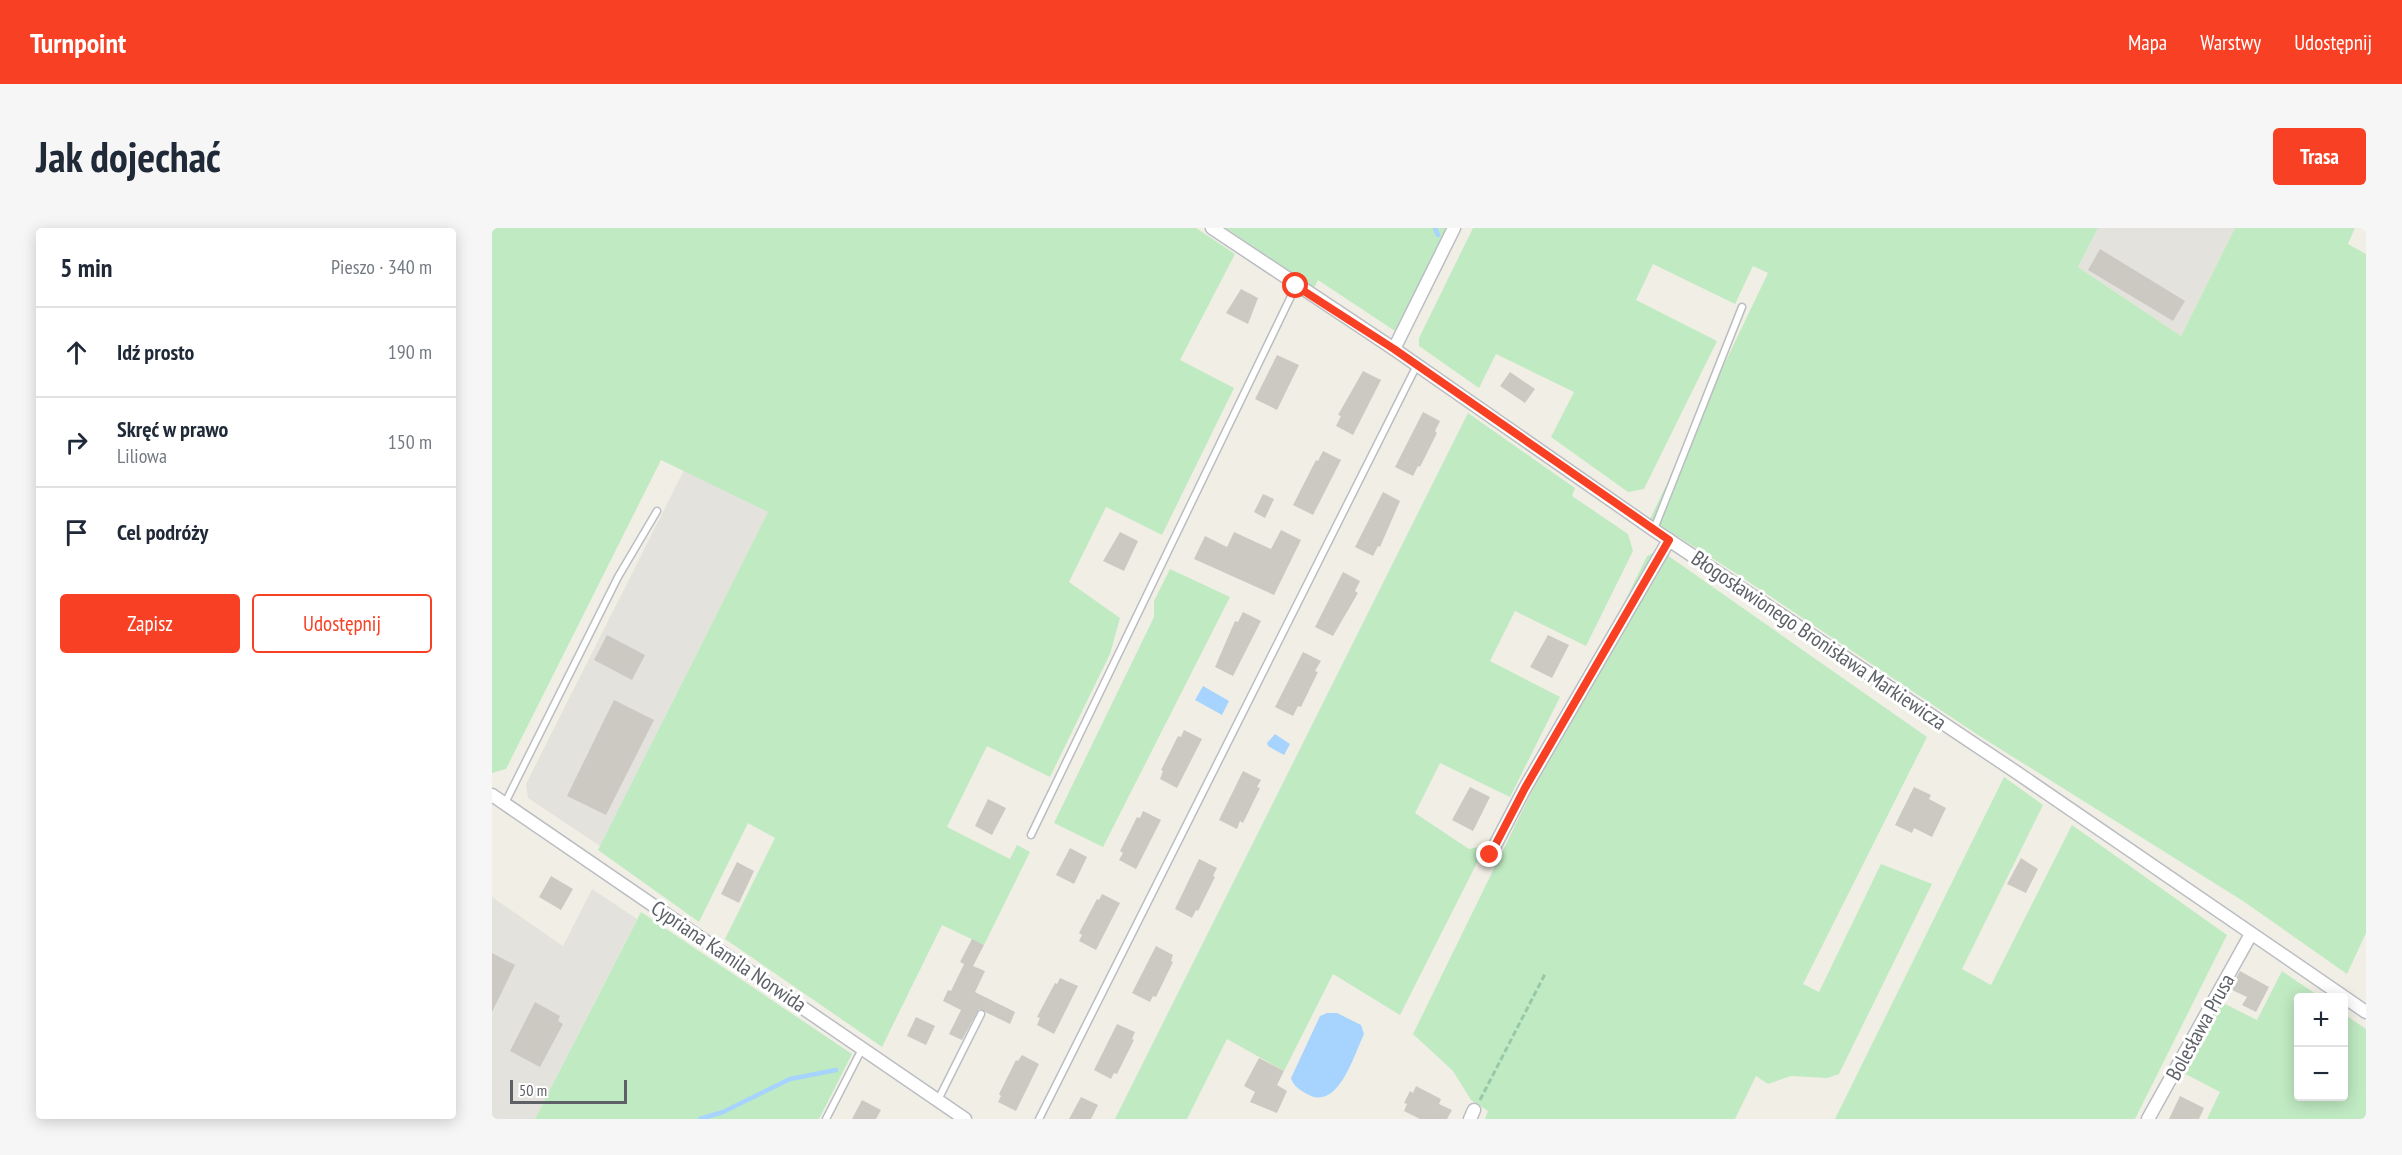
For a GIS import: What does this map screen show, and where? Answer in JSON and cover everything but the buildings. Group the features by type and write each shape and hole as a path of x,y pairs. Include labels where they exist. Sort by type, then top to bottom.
{"street":[{"name":"Błogosławionego Bronisława Markiewicza","path":"1212,228 1394,349 1654,530 2028,780 2366,1012"},
{"path":"1394,349 1454,228"},
{"path":"1490,855 1525,788 1669,540"},
{"name":"Cypriana Kamila Norwida","path":"492,795 965,1119"},
{"name":"Bolesława Prusa","path":"2148,1119 2251,934"}],"lane":[{"path":"1031,835 1296,286"},
{"path":"1654,530 1742,307"},
{"path":"1039,1119 1417,365"},
{"path":"505,804 618,577 657,511"},
{"path":"938,1101 981,1014"},
{"path":"826,1119 863,1047"}],"path":[{"path":"1472,1114 1545,974"}],"shaded area":[{"path":"2098,228 2235,228 2181,336 2078,267"},
{"path":"684,470 768,512 600,846 528,798 526,784"},
{"path":"592,889 637,919 535,1119 492,1119 492,897 563,946"}],"green space":[{"path":"492,228 1196,228 1235,254 1180,360 1234,388 1162,535 1106,507 1069,582 1120,618 1110,654 1050,777 987,746 947,827 1010,859 1017,845 1030,852 984,945 942,925 882,1047 725,939 775,838 748,823 699,922 598,850 768,512 661,460 506,769 492,773"},
{"path":"1226,228 1446,228 1395,331 1318,280 1314,288"},
{"path":"1473,228 2098,228 2078,267 2181,336 2235,228 2355,228 2348,244 2366,254 2366,933 2347,974 2243,901 1978,735 1737,574 1650,519 1768,273 1753,266 1735,304 1653,264 1636,300 1717,341 1644,489 1628,492 1551,437 1574,392 1496,354 1479,388 1419,346 1419,338"},
{"path":"1468,413 1575,488 1572,496 1628,534 1633,551 1586,646 1515,611 1490,661 1560,697 1510,797 1440,763 1415,813 1469,849 1486,845 1400,1015 1333,974 1284,1071 1227,1039 1187,1119 1115,1119"},
{"path":"1660,550 1927,737 1803,984 1819,992 1881,864 1932,884 1839,1074 1827,1078 1791,1076 1768,1084 1756,1076 1735,1119 1485,1119 1488,1111 1471,1100 1453,1071 1413,1034 1647,556"},
{"path":"1170,569 1230,597 1103,847 1054,823 1154,617 1154,601"},
{"path":"2004,777 2043,805 1962,969 1991,985 2072,825 2227,935 2135,1119 1835,1119"},
{"path":"641,912 852,1054 819,1119 535,1119"},
{"path":"2282,971 2314,993 2294,993 2294,1101 2348,1101 2348,1017 2366,1029 2366,1119 2207,1119 2220,1092 2174,1068 2211,997 2257,1020"}],"water":[{"path":"1203,686 1229,701 1222,715 1195,700"},
{"path":"1275,734 1290,744 1284,755 1268,746 1267,743"},
{"path":"1337,1013 1361,1025 1364,1034 1343,1079 1328,1095 1318,1097 1299,1089 1291,1078 1320,1016"}],"waterway":[{"path":"1435,228 1438,235"},
{"path":"700,1119 723,1112 790,1079 836,1070"}],"route":[{"path":"1296,286 1394,349 1669,540 1525,788 1490,855"}]}
